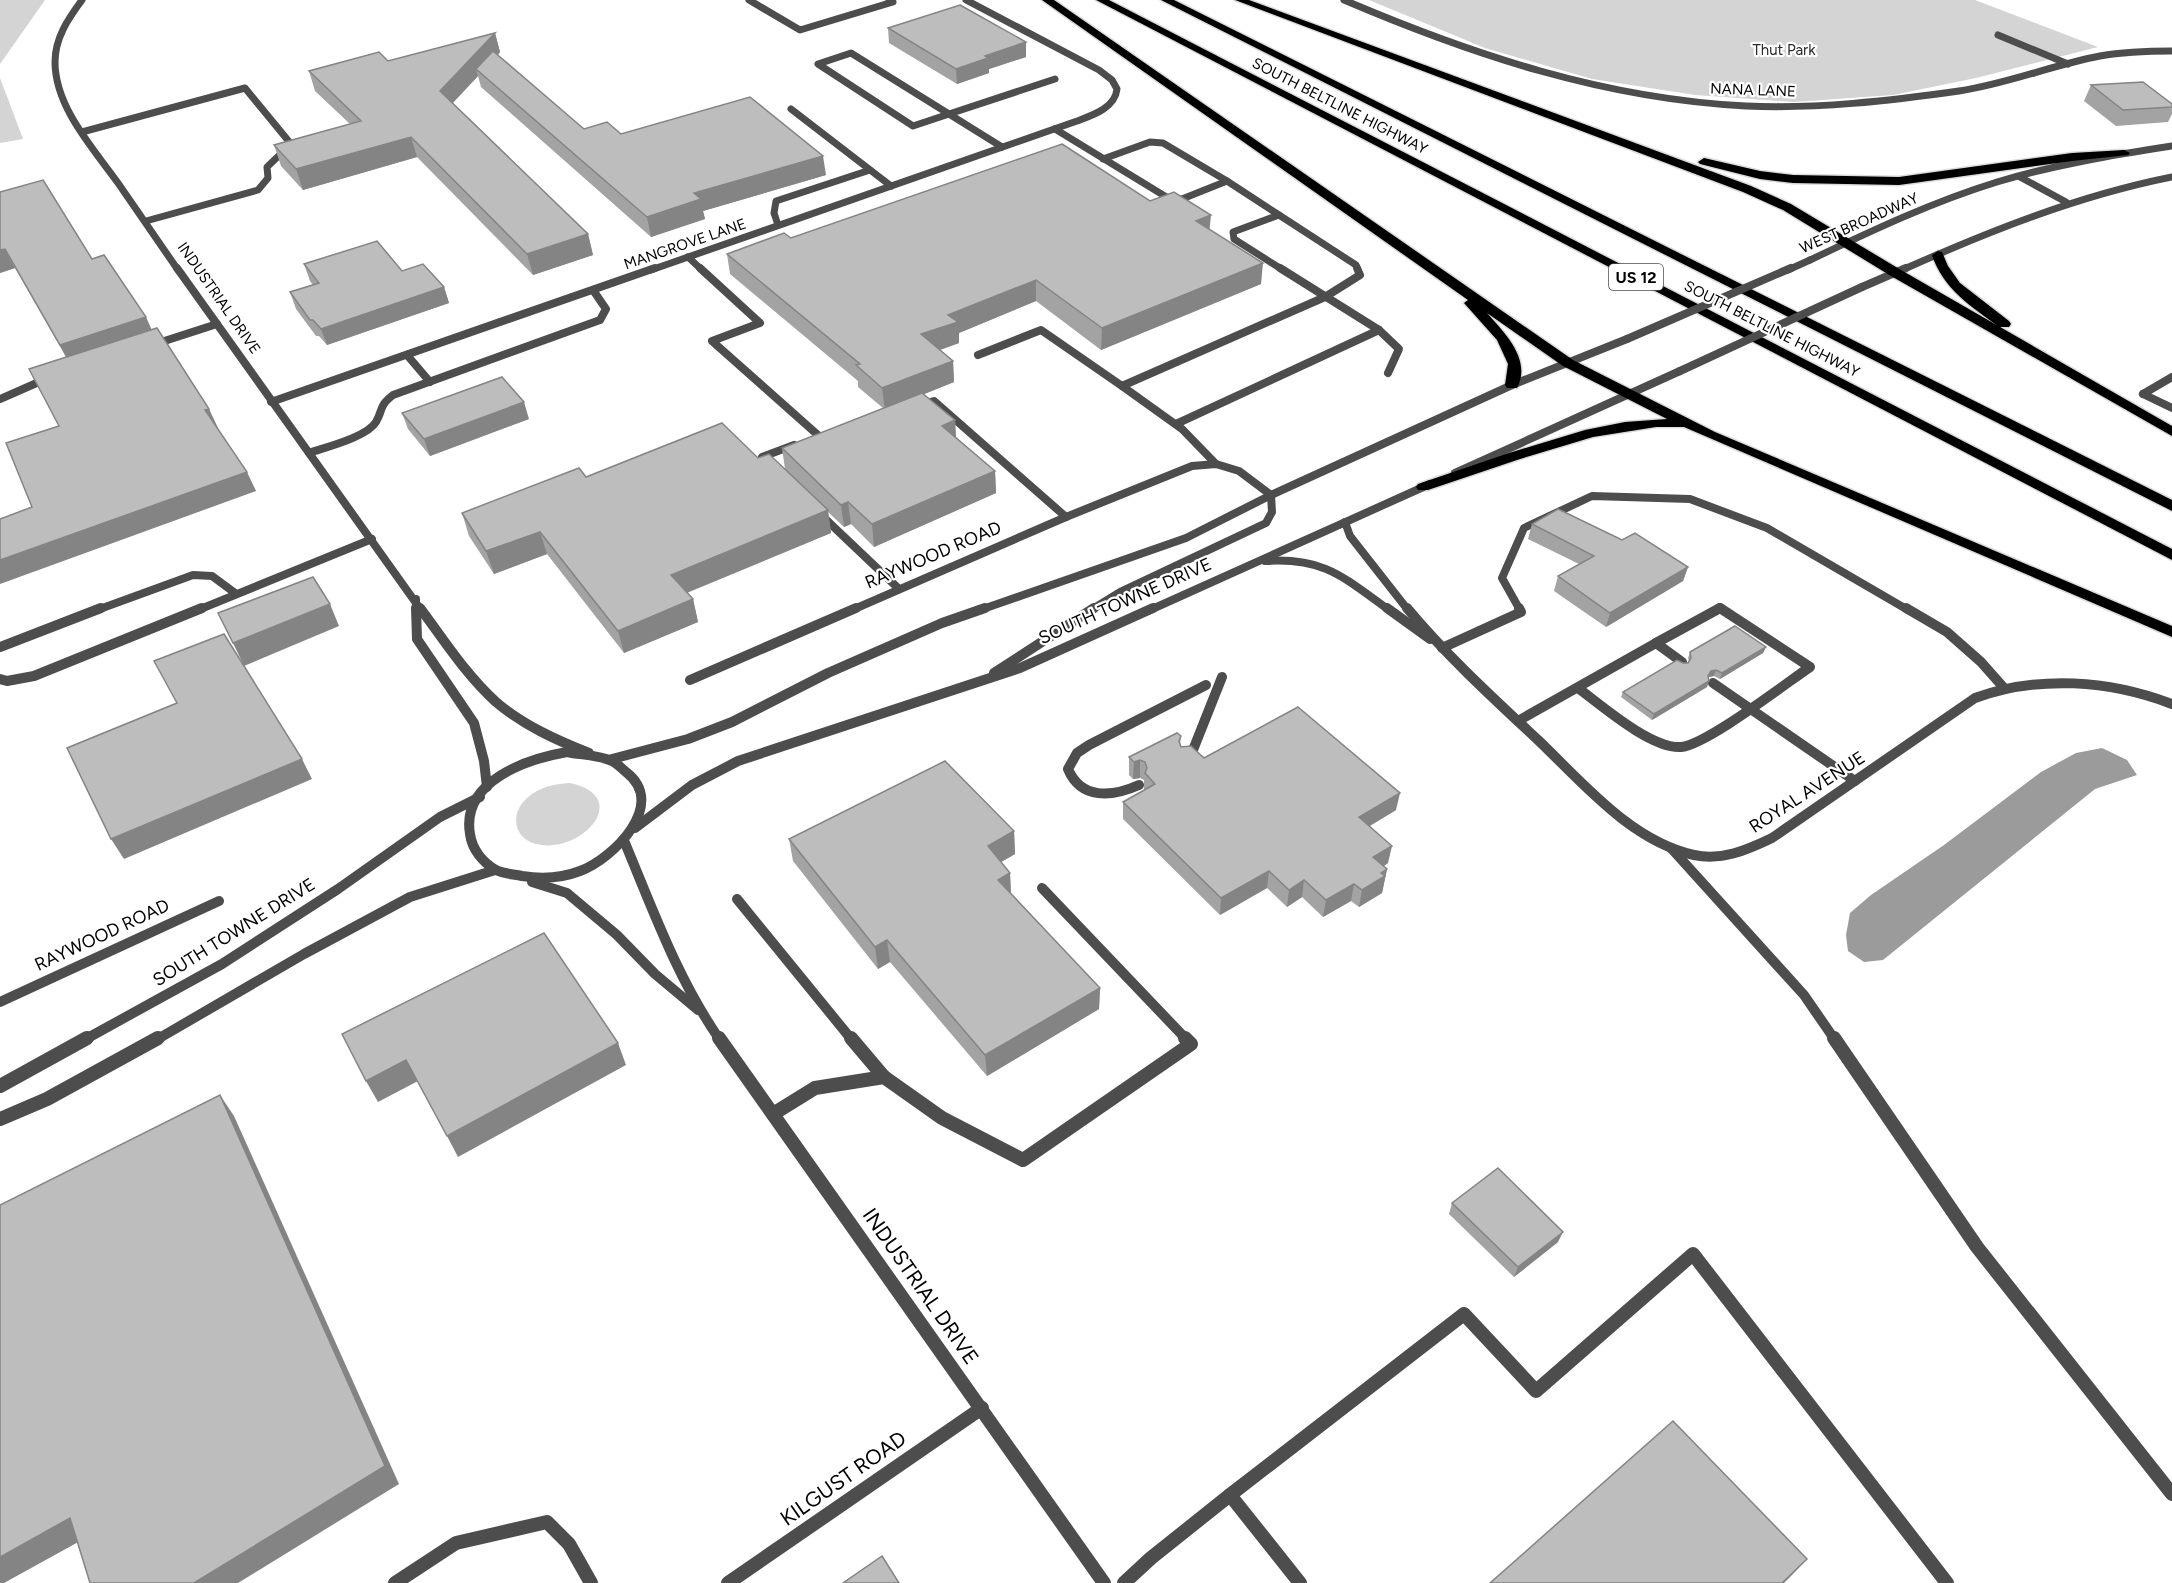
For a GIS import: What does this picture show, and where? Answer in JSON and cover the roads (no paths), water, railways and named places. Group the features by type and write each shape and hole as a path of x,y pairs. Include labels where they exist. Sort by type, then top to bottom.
{"highway":[{"path":"1047,0 1282,166 1568,363 1698,429 2172,632"},
{"name":"SOUTH BELTLINE HIGHWAY","path":"1101,0 2172,555"},
{"name":"SOUTH BELTLINE HIGHWAY","path":"1166,0 2172,506"},
{"path":"1240,0 1767,198 1848,242 1896,273 2172,432"},
{"path":"1623,142 1760,175 1826,181 1899,181 2072,156 2124,153"},
{"path":"1938,255 1941,268 1949,280 1987,312 2078,379"},
{"path":"1452,281 1503,339 1515,364 1512,385"},
{"path":"1423,487 1549,446 1635,425 1674,423 1698,429"}],"street":[{"name":"INDUSTRIAL DRIVE","path":"82,0 66,20 60,33 56,63 58,88 82,132 271,402 416,598 455,656 486,692 524,722 550,737 589,753"},
{"path":"749,0 800,30 893,2 889,0"},
{"name":"MANGROVE LANE","path":"271,402 1054,129 1113,102 1117,92 1114,83 1099,70 966,0"},
{"name":"NANA LANE","path":"1344,0 1448,42 1565,79 1637,95 1745,106 1835,106 1972,89 2112,54 2172,51"},
{"path":"1998,35 2068,64"},
{"path":"1002,147 948,114 851,54 818,64 913,126 948,114 1055,79"},
{"path":"82,132 246,88 291,144 267,166 268,178 258,190 146,221"},
{"path":"791,109 891,186"},
{"path":"1054,129 1168,198 1182,199 1227,181"},
{"path":"1102,159 1150,142 1163,142 1356,265 1360,275 1325,297 1122,386"},
{"name":"WEST BROADWAY","path":"1568,363 1810,260 1922,208 1972,190 2124,153 2172,146"},
{"path":"778,225 774,213 776,201 870,170"},
{"path":"2020,177 2066,202"},
{"path":"1628,394 1995,229 2066,202 2130,184 2172,177"},
{"path":"1279,215 1233,232 1234,239 1379,330 1399,349 1388,373"},
{"path":"688,257 760,323 712,341 824,434 810,440"},
{"path":"309,453 366,432 376,422 381,405 393,395 600,320 606,309 593,290"},
{"path":"138,350 217,324"},
{"path":"978,355 1041,330 1093,369 1122,386 1176,424 1216,464 1239,471 1271,495 1272,512 1266,523 1122,591 1064,626 981,682"},
{"path":"1176,424 1379,330"},
{"path":"407,355 430,382"},
{"name":"SOUTH TOWNE DRIVE","path":"612,759 688,738 732,722 828,673 942,624 1186,538 1271,495 1512,385 1568,363"},
{"path":"0,399 35,382 58,375"},
{"path":"2172,377 2143,394 2172,408"},
{"name":"SOUTH TOWNE DRIVE","path":"635,828 692,785 738,761 1020,668 1628,394"},
{"path":"913,407 934,401 1066,517"},
{"path":"771,466 762,457 800,443"},
{"name":"RAYWOOD ROAD","path":"690,680 1066,517 1192,466 1216,464"},
{"path":"1442,648 1521,612 1502,578 1524,528 1592,496 1690,499 1767,528 1947,632 2004,688"},
{"path":"814,507 899,589"},
{"name":"ROYAL AVENUE","path":"1345,522 1350,536 1442,648 1518,721 1588,787 1645,834 1670,847 1693,854 1713,857 1743,852 1772,838 1975,698 2004,688 2033,683 2074,685 2124,690 2172,704"},
{"path":"0,679 7,681 34,676 372,538"},
{"name":"ROYAL AVENUE","path":"1255,562 1295,560 1322,565 1336,572 1442,648"},
{"path":"0,647 184,576 206,572 219,578 235,593"},
{"path":"416,598 417,639 474,723 484,761 483,792"},
{"path":"1518,721 1720,608 1810,667 1701,740 1680,748 1645,736 1578,688"},
{"path":"1656,643 1682,662"},
{"path":"1185,758 1191,755 1222,677"},
{"path":"1713,683 1855,781"},
{"path":"1139,785 1114,793 1082,790 1073,783 1068,769 1077,753 1089,745 1206,685"},
{"path":"567,752 589,753 612,759 630,771 641,788 643,808 635,828 625,843 607,858 586,869 562,876 538,879 515,877 495,870 479,857 470,841 468,823 474,804 483,792 504,773 524,762 545,755 567,752"},
{"name":"SOUTH TOWNE DRIVE","path":"0,1086 222,964 338,889 440,817 483,792"},
{"name":"INDUSTRIAL DRIVE","path":"625,843 666,942 702,1014 1104,1583"},
{"path":"1670,847 1804,995 1977,1246 2172,1494"},
{"path":"0,1119 47,1099 140,1049 304,954 410,897 495,870"},
{"name":"INDUSTRIAL DRIVE","path":"515,877 567,892 702,1014"},
{"path":"737,899 804,983 884,1077 942,1118 1023,1160 1191,1044 1042,888"},
{"name":"RAYWOOD ROAD","path":"0,1002 219,902"},
{"path":"773,1114 815,1088 884,1077"},
{"path":"1124,1583 1151,1558 1230,1495 1464,1314 1536,1391 1693,1254 1947,1583"},
{"name":"KILGUST ROAD","path":"728,1583 982,1408"},
{"path":"1230,1495 1300,1583"},
{"path":"395,1583 456,1543 547,1522 569,1544 591,1583"}],"park label":[{"name":"Thut Park","path":"1784,50"}]}
